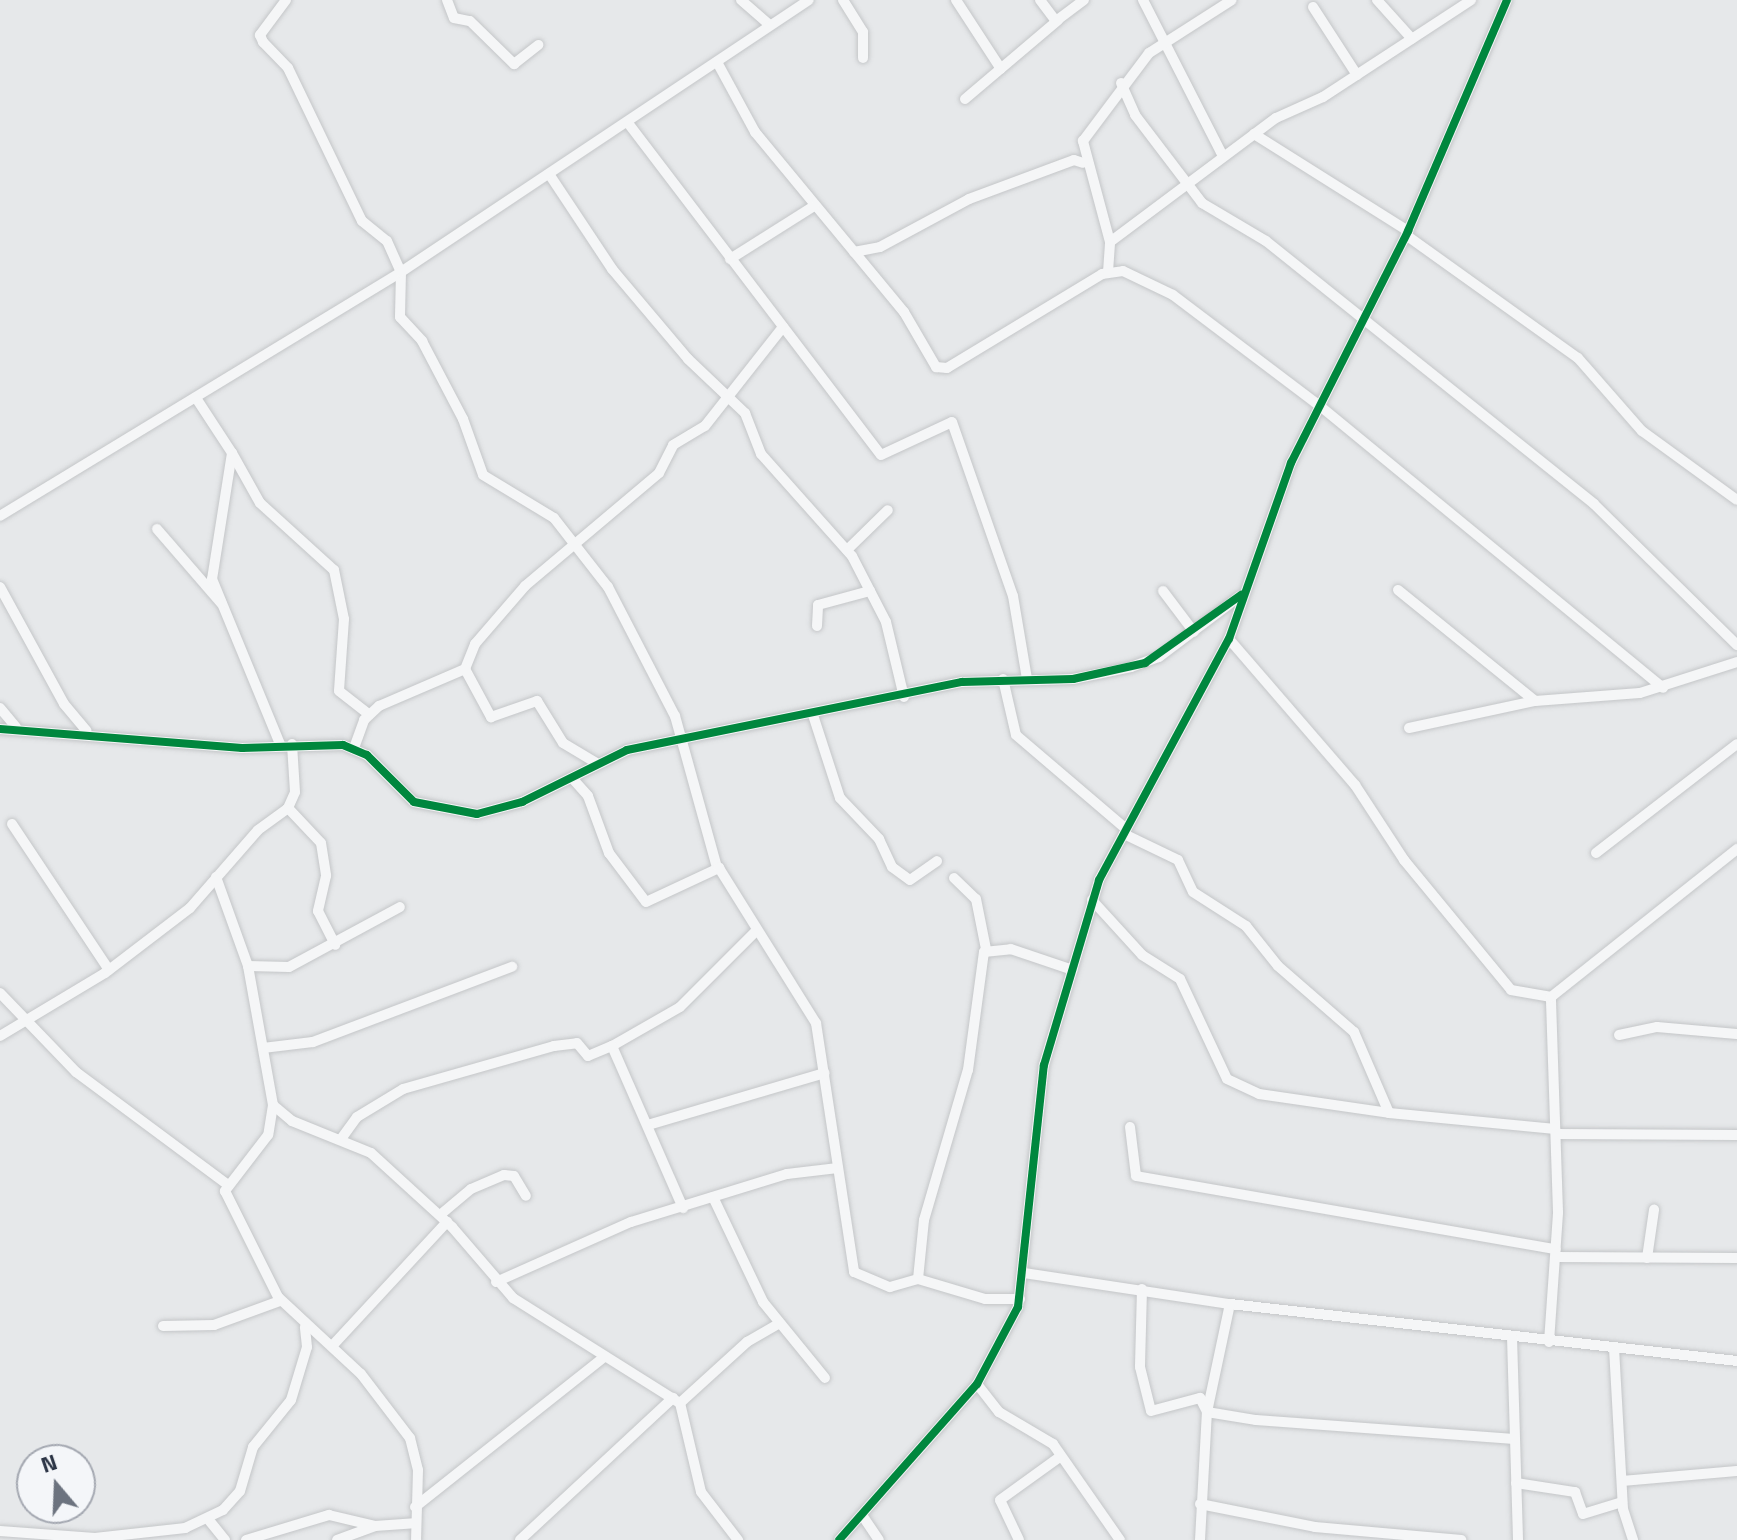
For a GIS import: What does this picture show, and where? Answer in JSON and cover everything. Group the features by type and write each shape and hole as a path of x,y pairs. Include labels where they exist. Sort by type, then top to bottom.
{"street":[{"path":"286,0 260,35 288,68 362,221 387,241 401,272 400,317 422,341 463,419 483,475 554,518 571,547 608,587 681,739 717,867 816,1023 854,1272 890,1287 918,1279 985,1299 1020,1299"},
{"path":"447,0 454,18 470,21 514,64 538,45"},
{"path":"741,0 770,25"},
{"path":"0,516 198,401 401,272 809,0"},
{"path":"843,0 863,32 863,58"},
{"path":"956,0 1001,69"},
{"path":"1040,0 1058,20"},
{"path":"965,99 1084,0"},
{"path":"1143,0 1162,43 1223,156"},
{"path":"1108,272 1110,242 1078,162 1080,147 1121,83 1162,43 1232,0"},
{"path":"1377,0 1412,39"},
{"path":"1110,242 1187,188 1254,134 1265,132 1471,0"},
{"path":"839,1540 977,1384 1020,1299 1044,1065 1092,900 1230,634 1241,595 1320,406 1362,316 1407,233 1507,0"},
{"path":"1313,7 1357,75"},
{"path":"717,62 749,123 854,252 942,369 1108,272 1173,295 1320,406 1663,688"},
{"path":"1121,83 1187,188 1362,316 1594,504 1737,645"},
{"path":"628,123 881,455 952,422 1013,596 1027,679"},
{"path":"1265,132 1578,358 1642,431 1737,500"},
{"path":"854,252 1078,162"},
{"path":"549,174 612,269 688,359 731,397 771,466 847,550 870,591 904,697"},
{"path":"730,259 814,206"},
{"path":"354,748 368,714 465,669 475,644 525,586 612,518 659,473 673,445 705,426 731,397 783,327"},
{"path":"198,401 260,503 334,570 344,619 339,691 368,714"},
{"path":"0,1036 107,965 119,961 190,908 216,877 288,808 295,792 286,745 221,603 211,566 232,453"},
{"path":"847,550 888,510"},
{"path":"157,529 221,603"},
{"path":"0,587 64,704 91,733"},
{"path":"1398,590 1535,701"},
{"path":"817,626 818,605 870,591"},
{"path":"1163,591 1194,632"},
{"path":"0,729 16,727 354,748 414,802 459,813 522,802 596,763 681,739 998,679 1027,679 1131,667 1194,632 1241,595"},
{"path":"1210,621 1230,634 1355,785 1404,860 1511,990 1551,997 1737,849"},
{"path":"1409,728 1535,701 1663,688 1737,662"},
{"path":"465,669 491,717 537,701 563,743 596,763"},
{"path":"998,679 1016,735 1125,832 1178,860 1193,892 1246,926 1278,966 1354,1032 1389,1113"},
{"path":"0,708 16,727"},
{"path":"813,715 840,798 879,839 892,867 910,880 937,861"},
{"path":"1596,853 1737,744"},
{"path":"572,778 588,796 609,853 646,902 717,867"},
{"path":"288,808 321,843 326,876 318,911 335,945"},
{"path":"12,824 107,965"},
{"path":"216,877 248,966 273,1105 268,1135 228,1185 231,1212 280,1301 305,1327 328,1343 410,1438 416,1540"},
{"path":"918,1279 924,1220 968,1070 986,949 976,899 954,878"},
{"path":"1092,900 1142,955 1180,979 1227,1079 1259,1094 1555,1132 1737,1135"},
{"path":"248,966 278,970 335,945 400,907"},
{"path":"341,1139 357,1117 420,1086 554,1046 577,1043 588,1056 612,1046 680,1007 756,931"},
{"path":"986,949 1073,970"},
{"path":"263,1048 313,1042 512,967"},
{"path":"0,993 76,1072 228,1185"},
{"path":"1549,1342 1556,1253 1551,997"},
{"path":"1619,1035 1657,1027 1737,1034"},
{"path":"612,1046 683,1208"},
{"path":"648,1125 762,1085 825,1073"},
{"path":"273,1105 371,1153 444,1219 496,1282 603,1358 677,1401 701,1492 738,1540"},
{"path":"1130,1127 1136,1176 1556,1253 1647,1258 1737,1258"},
{"path":"496,1282 549,1254 713,1197 787,1174 838,1168"},
{"path":"307,1347 328,1343 471,1189 504,1175 514,1176 526,1196"},
{"path":"713,1197 778,1324 825,1378"},
{"path":"1647,1258 1654,1210"},
{"path":"1024,1273 1230,1304 1737,1361"},
{"path":"1142,1289 1148,1409 1200,1398 1207,1412"},
{"path":"163,1326 214,1325 280,1301"},
{"path":"1200,1540 1207,1412 1230,1304"},
{"path":"518,1540 747,1342 778,1324"},
{"path":"0,1531 86,1539 208,1519 240,1491 247,1458 291,1400 307,1347 305,1327"},
{"path":"1512,1337 1518,1540"},
{"path":"1614,1348 1622,1502 1633,1540"},
{"path":"415,1507 603,1358"},
{"path":"977,1384 999,1412 1049,1440 1120,1540"},
{"path":"1207,1412 1514,1439"},
{"path":"1019,1540 1000,1500 1061,1456"},
{"path":"1622,1481 1737,1471"},
{"path":"1516,1483 1575,1492 1583,1514 1622,1502"},
{"path":"1200,1504 1315,1527 1461,1540"},
{"path":"246,1540 329,1515 375,1526"},
{"path":"862,1515 879,1540"},
{"path":"208,1519 225,1540"},
{"path":"337,1540 375,1526 414,1523"}],"cycle path":[{"path":"839,1540 977,1384 1018,1307 1044,1065 1099,880 1229,639 1291,463 1408,231 1507,0"},
{"path":"0,729 242,748 343,745 367,755 414,802 477,814 522,802 627,750 962,682 1073,679 1145,663 1241,595"}]}
